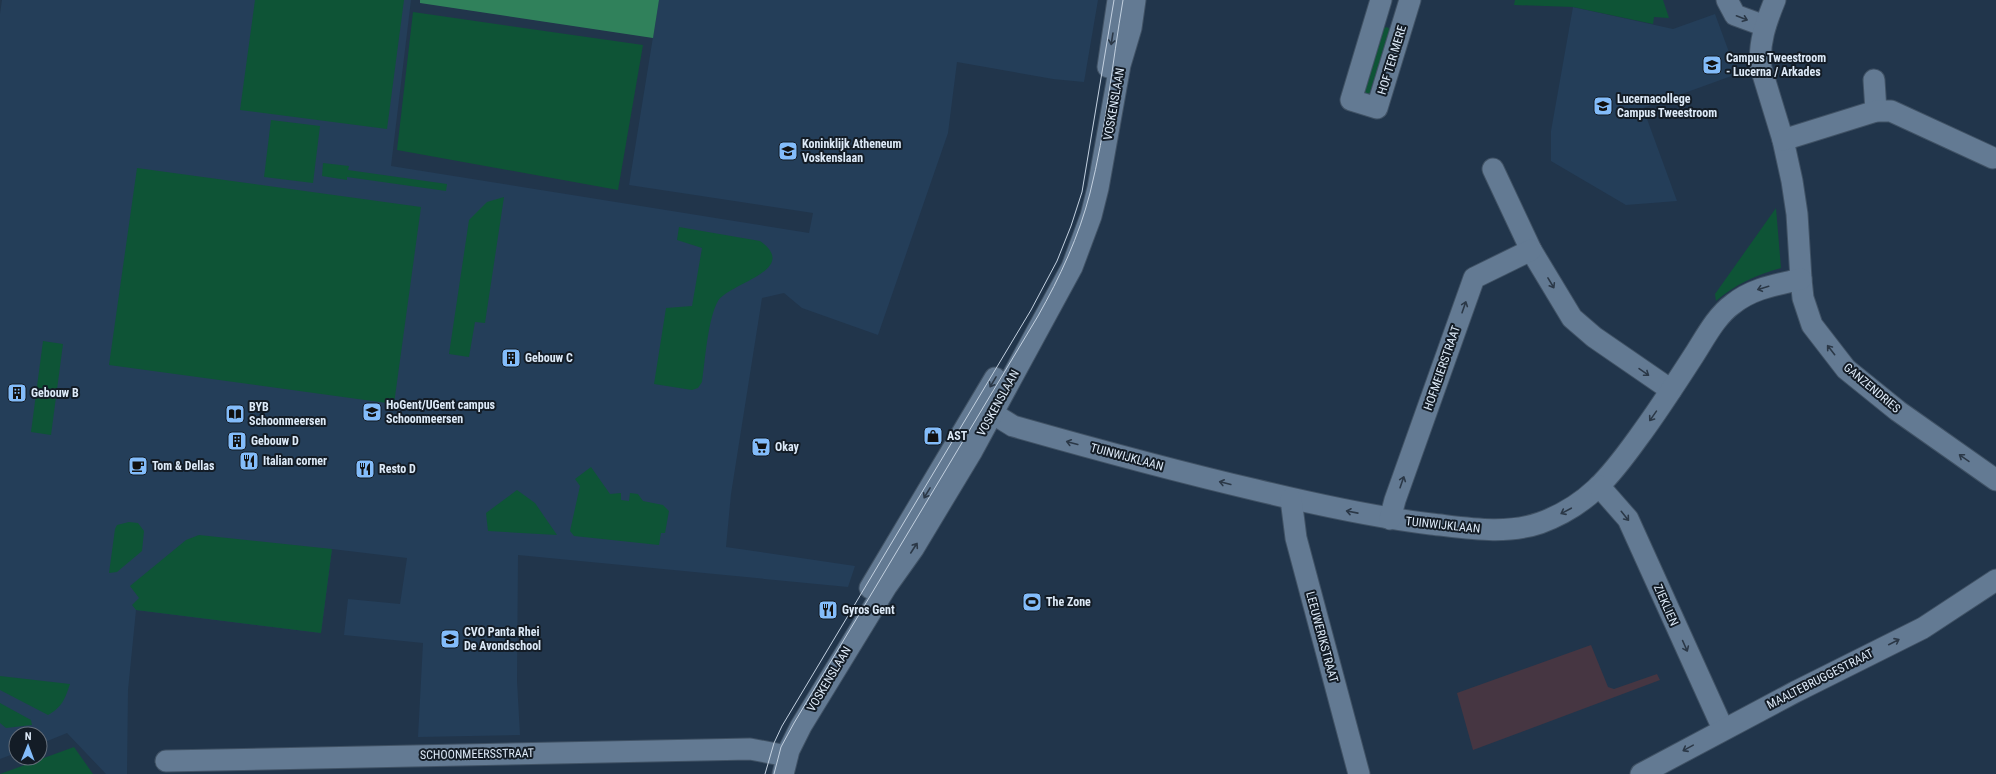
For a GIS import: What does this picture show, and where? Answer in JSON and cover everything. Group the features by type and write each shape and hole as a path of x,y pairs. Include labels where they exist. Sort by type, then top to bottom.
{"street":[{"name":"VOSKENSLAAN","path":"782,761 788,726 1055,275 1076,227 1088,184 1118,0"},
{"name":"VOSKENSLAAN","path":"770,774 782,761 804,720 886,587 913,549 992,413 1072,267 1084,238 1098,188 1120,65 1130,28 1135,0"},
{"name":"HOF TER MERE","path":"1381,0 1351,100 1377,108 1410,0"},
{"path":"1727,0 1735,15 1765,26"},
{"name":"GANZENDRIES","path":"1775,0 1765,26 1759,56 1761,68 1784,140 1796,210 1800,279 1803,298 1812,325 1846,369 1898,411 1996,480"},
{"path":"1874,80 1876,111"},
{"path":"1784,140 1876,111 1891,111 1995,161"},
{"path":"1493,169 1531,250 1572,318 1594,337 1671,390"},
{"name":"HOFMEIERSTRAAT","path":"1390,519 1395,500 1474,278 1531,250"},
{"name":"TUINWIJKLAAN","path":"992,413 1014,426 1198,476 1292,499 1390,519 1477,530 1510,529 1538,523 1564,512 1586,499 1599,486 1638,438 1712,327 1732,304 1759,288 1800,279"},
{"name":"ZIEKLIEN","path":"1599,486 1628,519 1722,729"},
{"name":"LEEUWERIKSTRAAT","path":"1292,499 1296,538 1360,774"},
{"name":"MAALTEBRUGGESTRAAT","path":"1641,774 1722,729 1923,628 1996,580"},
{"name":"SCHOONMEERSSTRAAT","path":"166,761 750,749 782,761"}],"shaded area":[{"name":"HoGent/UGent campus Schoonmeersen","path":"2,0 411,0 391,166 809,233 813,213 629,185 659,0 1098,0 1084,82 1053,79 957,62 948,133 878,335 802,308 784,293 762,298 731,494 726,547 855,566 848,587 518,555 517,681 520,735 418,737 423,643 344,635 348,599 400,604 407,558 332,549 321,633 136,610 128,690 127,774 106,774 67,733 48,741 48,726 8,726 8,756 0,759 0,14"},
{"name":"Lucernacollege Campus Tweestroom","path":"1573,7 1673,29 1715,14 1737,74 1643,108 1677,201 1626,205 1551,161 1551,131"},
{"path":"1591,645 1608,687 1614,689 1657,674 1660,680 1473,750 1457,693"}],"green space":[{"path":"255,0 404,0 387,129 240,110"},
{"path":"420,0 659,0 653,38 420,3"},
{"path":"1515,0 1663,0 1669,18 1654,17 1653,24 1573,7 1514,5"},
{"path":"413,12 643,45 618,190 397,150"},
{"path":"1387,27 1391,30 1369,95 1364,91 1384,28"},
{"path":"271,120 320,126 313,183 264,177"},
{"path":"323,163 349,166 348,170 447,184 446,191 347,177 347,180 322,176"},
{"path":"137,168 421,207 394,404 109,365"},
{"path":"504,197 485,323 475,322 469,357 449,354 469,220 487,202"},
{"path":"1776,208 1781,268 1747,281 1716,301 1715,294"},
{"path":"679,227 760,241 770,251 772,260 768,268 725,294 718,301 709,329 702,382 698,388 692,390 654,384 666,308 692,306 702,248 677,240"},
{"path":"43,341 63,344 51,435 31,432"},
{"path":"591,467 610,494 621,493 621,500 629,501 630,493 638,494 643,501 663,505 669,511 665,533 661,533 659,545 574,536 570,531 580,486 575,479"},
{"path":"517,490 535,503 557,535 488,531 486,513"},
{"path":"129,522 138,523 144,531 142,551 117,572 109,573 115,529 117,525"},
{"path":"199,535 332,549 321,633 136,610 132,605 139,598 130,586 186,540"},
{"path":"0,676 70,684 62,702 57,709 48,715 0,690"},
{"path":"0,703 31,720 32,725 8,726 8,728 6,728 0,723"},
{"path":"74,747 93,774 0,774 22,766 48,766 48,756"}],"tram line":[{"path":"765,774 774,743 782,726 1031,310 1057,261 1071,226 1082,192 1114,0"},
{"path":"774,774 781,747 794,723 1038,316 1075,241 1086,209 1096,169 1105,121 1123,0"}],"place":[{"name":"Campus Tweestroom - Lucerna / Arkades","path":"1712,65"},
{"name":"Lucernacollege Campus Tweestroom","path":"1603,106"},
{"name":"Koninklijk Atheneum Voskenslaan","path":"788,151"},
{"name":"Gebouw C","path":"511,358"},
{"name":"Gebouw B","path":"17,393"},
{"name":"HoGent/UGent campus Schoonmeersen","path":"372,412"},
{"name":"BYB Schoonmeersen","path":"235,414"},
{"name":"AST","path":"933,436"},
{"name":"Gebouw D","path":"237,441"},
{"name":"Okay","path":"761,447"},
{"name":"Italian corner","path":"249,461"},
{"name":"Tom & Dellas","path":"138,466"},
{"name":"Resto D","path":"365,469"},
{"name":"The Zone","path":"1032,602"},
{"name":"Gyros Gent","path":"828,610"},
{"name":"CVO Panta Rhei De Avondschool","path":"450,639"}]}
